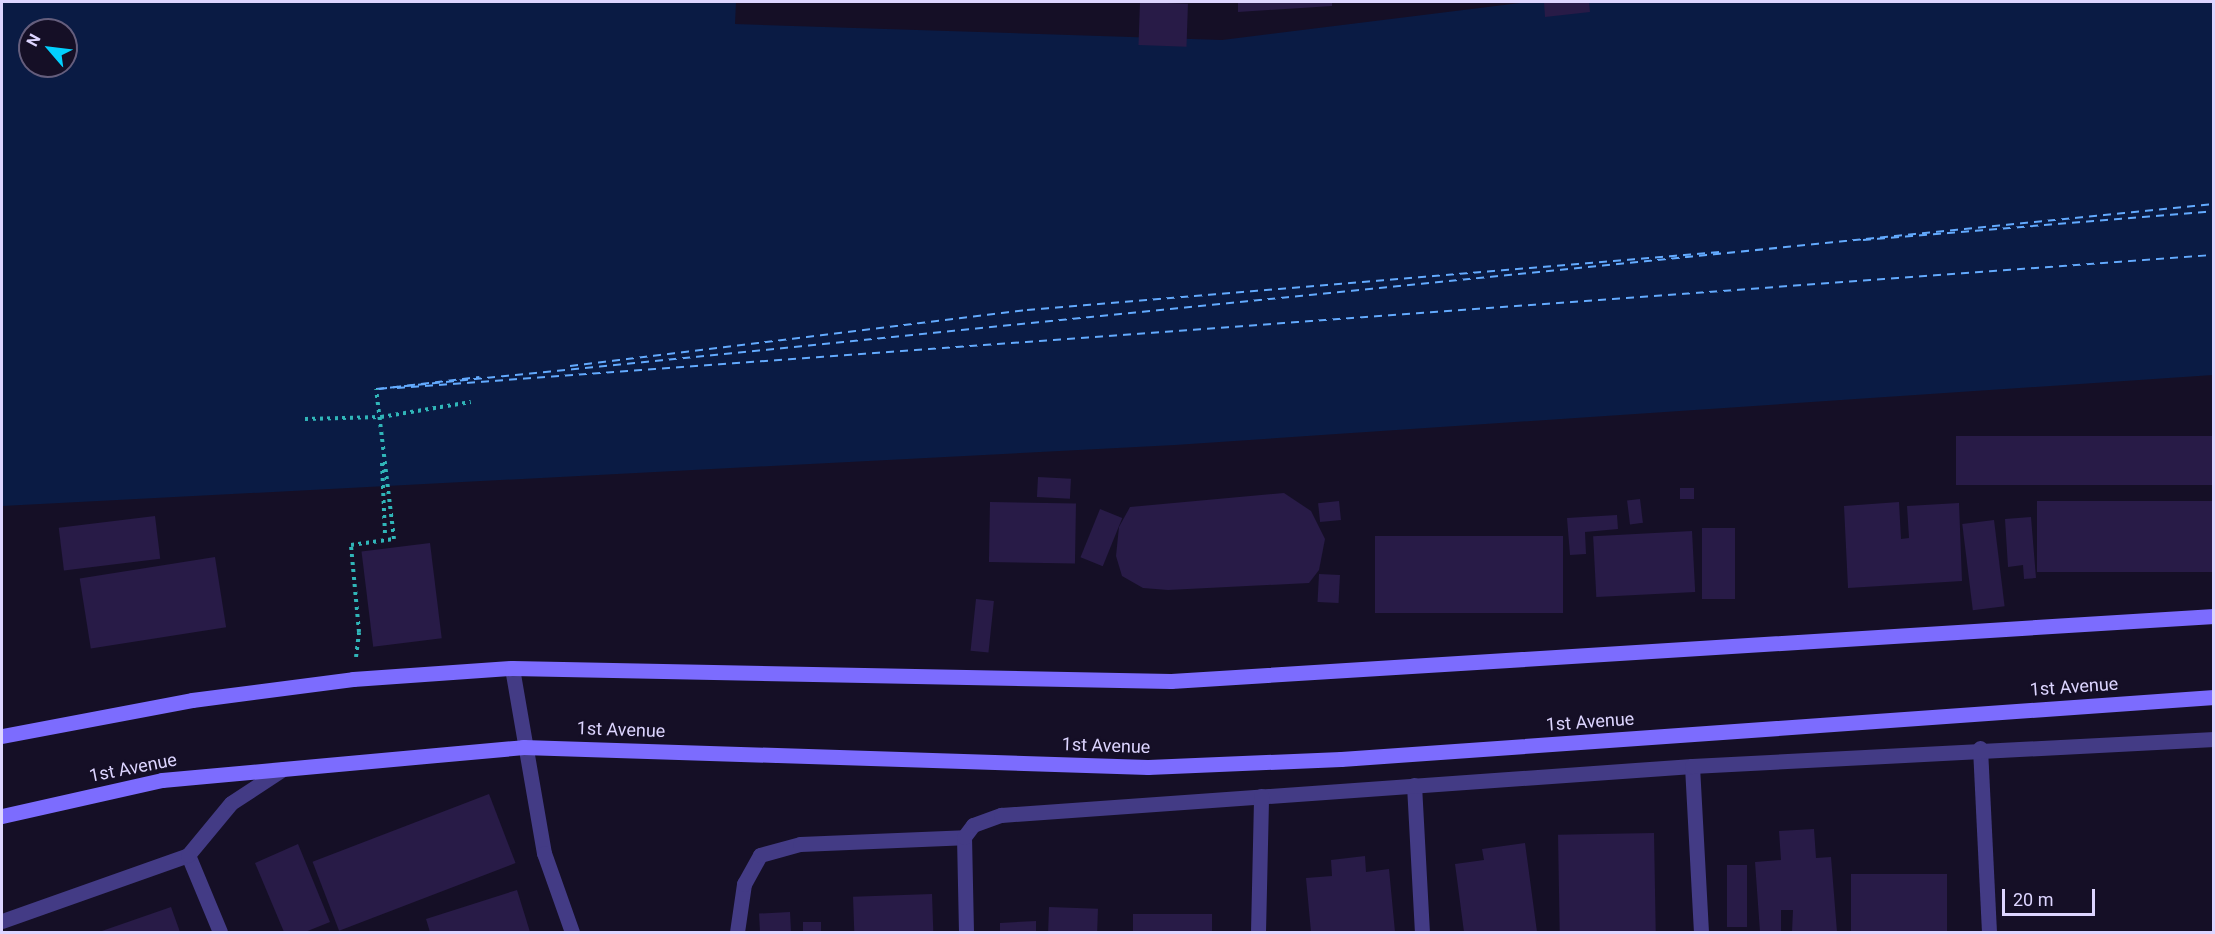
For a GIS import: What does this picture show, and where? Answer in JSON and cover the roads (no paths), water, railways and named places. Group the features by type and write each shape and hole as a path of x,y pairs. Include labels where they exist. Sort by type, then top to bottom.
{"main road":[{"path":"2,736 192,700 353,679 512,668 1171,681 2214,616"},
{"name":"1st Avenue","path":"2,816 162,780 523,747 1148,767 1341,759 2214,697"}],"street":[{"path":"512,668 523,747 544,853 572,933"},
{"path":"966,933 964,837 973,825 1001,815 1692,766 1980,748 2129,746 2214,739"},
{"path":"1980,748 1989,933"},
{"path":"1692,766 1701,933"},
{"path":"2,921 188,855 231,803 283,769"},
{"path":"1414,785 1422,933"},
{"path":"1258,933 1261,796"},
{"path":"737,933 744,884 760,855 800,844 964,837"},
{"path":"188,855 220,933"}],"water":[{"path":"2,2 736,2 735,24 1222,40 1529,2 2213,2 2213,375 1175,445 2,506"}]}
